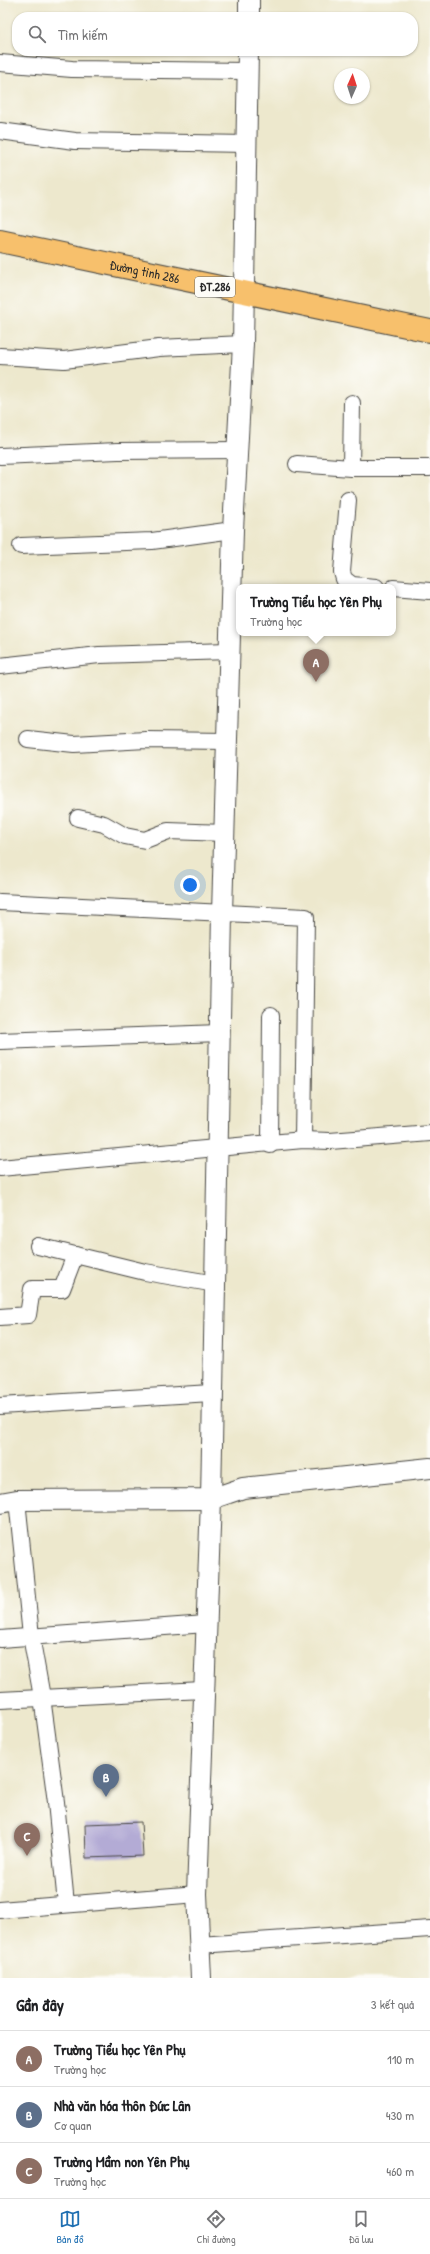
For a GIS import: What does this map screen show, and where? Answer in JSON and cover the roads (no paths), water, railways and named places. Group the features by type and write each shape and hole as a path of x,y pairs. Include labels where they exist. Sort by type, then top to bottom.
{"main road":[{"name":"Đường tỉnh 286","path":"0,241 244,294 430,331"}],"street":[{"path":"249,0 249,12"},
{"path":"201,1978 197,1894 211,1500 211,1393 216,1284 216,1148 224,834 228,741 228,652 243,344 248,56"},
{"path":"0,63 72,69 248,71"},
{"path":"0,131 75,141 247,144"},
{"path":"0,356 64,360 159,348 243,344"},
{"path":"351,468 352,403"},
{"path":"0,456 118,451 237,450"},
{"path":"297,464 351,468 430,468"},
{"path":"348,500 342,572 344,579 351,584"},
{"path":"21,546 152,541 233,530"},
{"path":"396,588 430,591"},
{"path":"0,666 99,655 228,652"},
{"path":"28,739 74,744 146,740 228,741"},
{"path":"78,818 104,824 124,836 145,840 168,832 224,834"},
{"path":"0,902 306,918 303,1140"},
{"path":"270,1144 271,1015"},
{"path":"0,1041 220,1033"},
{"path":"0,1168 303,1140 330,1141 430,1133"},
{"path":"38,1246 146,1272 216,1284"},
{"path":"0,1317 28,1315 32,1289 62,1289 75,1255"},
{"path":"0,1406 211,1393"},
{"path":"66,1904 56,1802 42,1697 9,1501 211,1500 243,1488 430,1468"},
{"path":"0,1639 206,1624"},
{"path":"0,1700 204,1690"},
{"path":"0,1910 197,1894"},
{"path":"199,1945 430,1929"}],"place":[{"name":"Trường Tiểu học Yên Phụ","path":"316,682"},
{"name":"Nhà văn hóa thôn Đức Lân","path":"106,1797"},
{"name":"Trường Mầm non Yên Phụ","path":"27,1856"}]}
